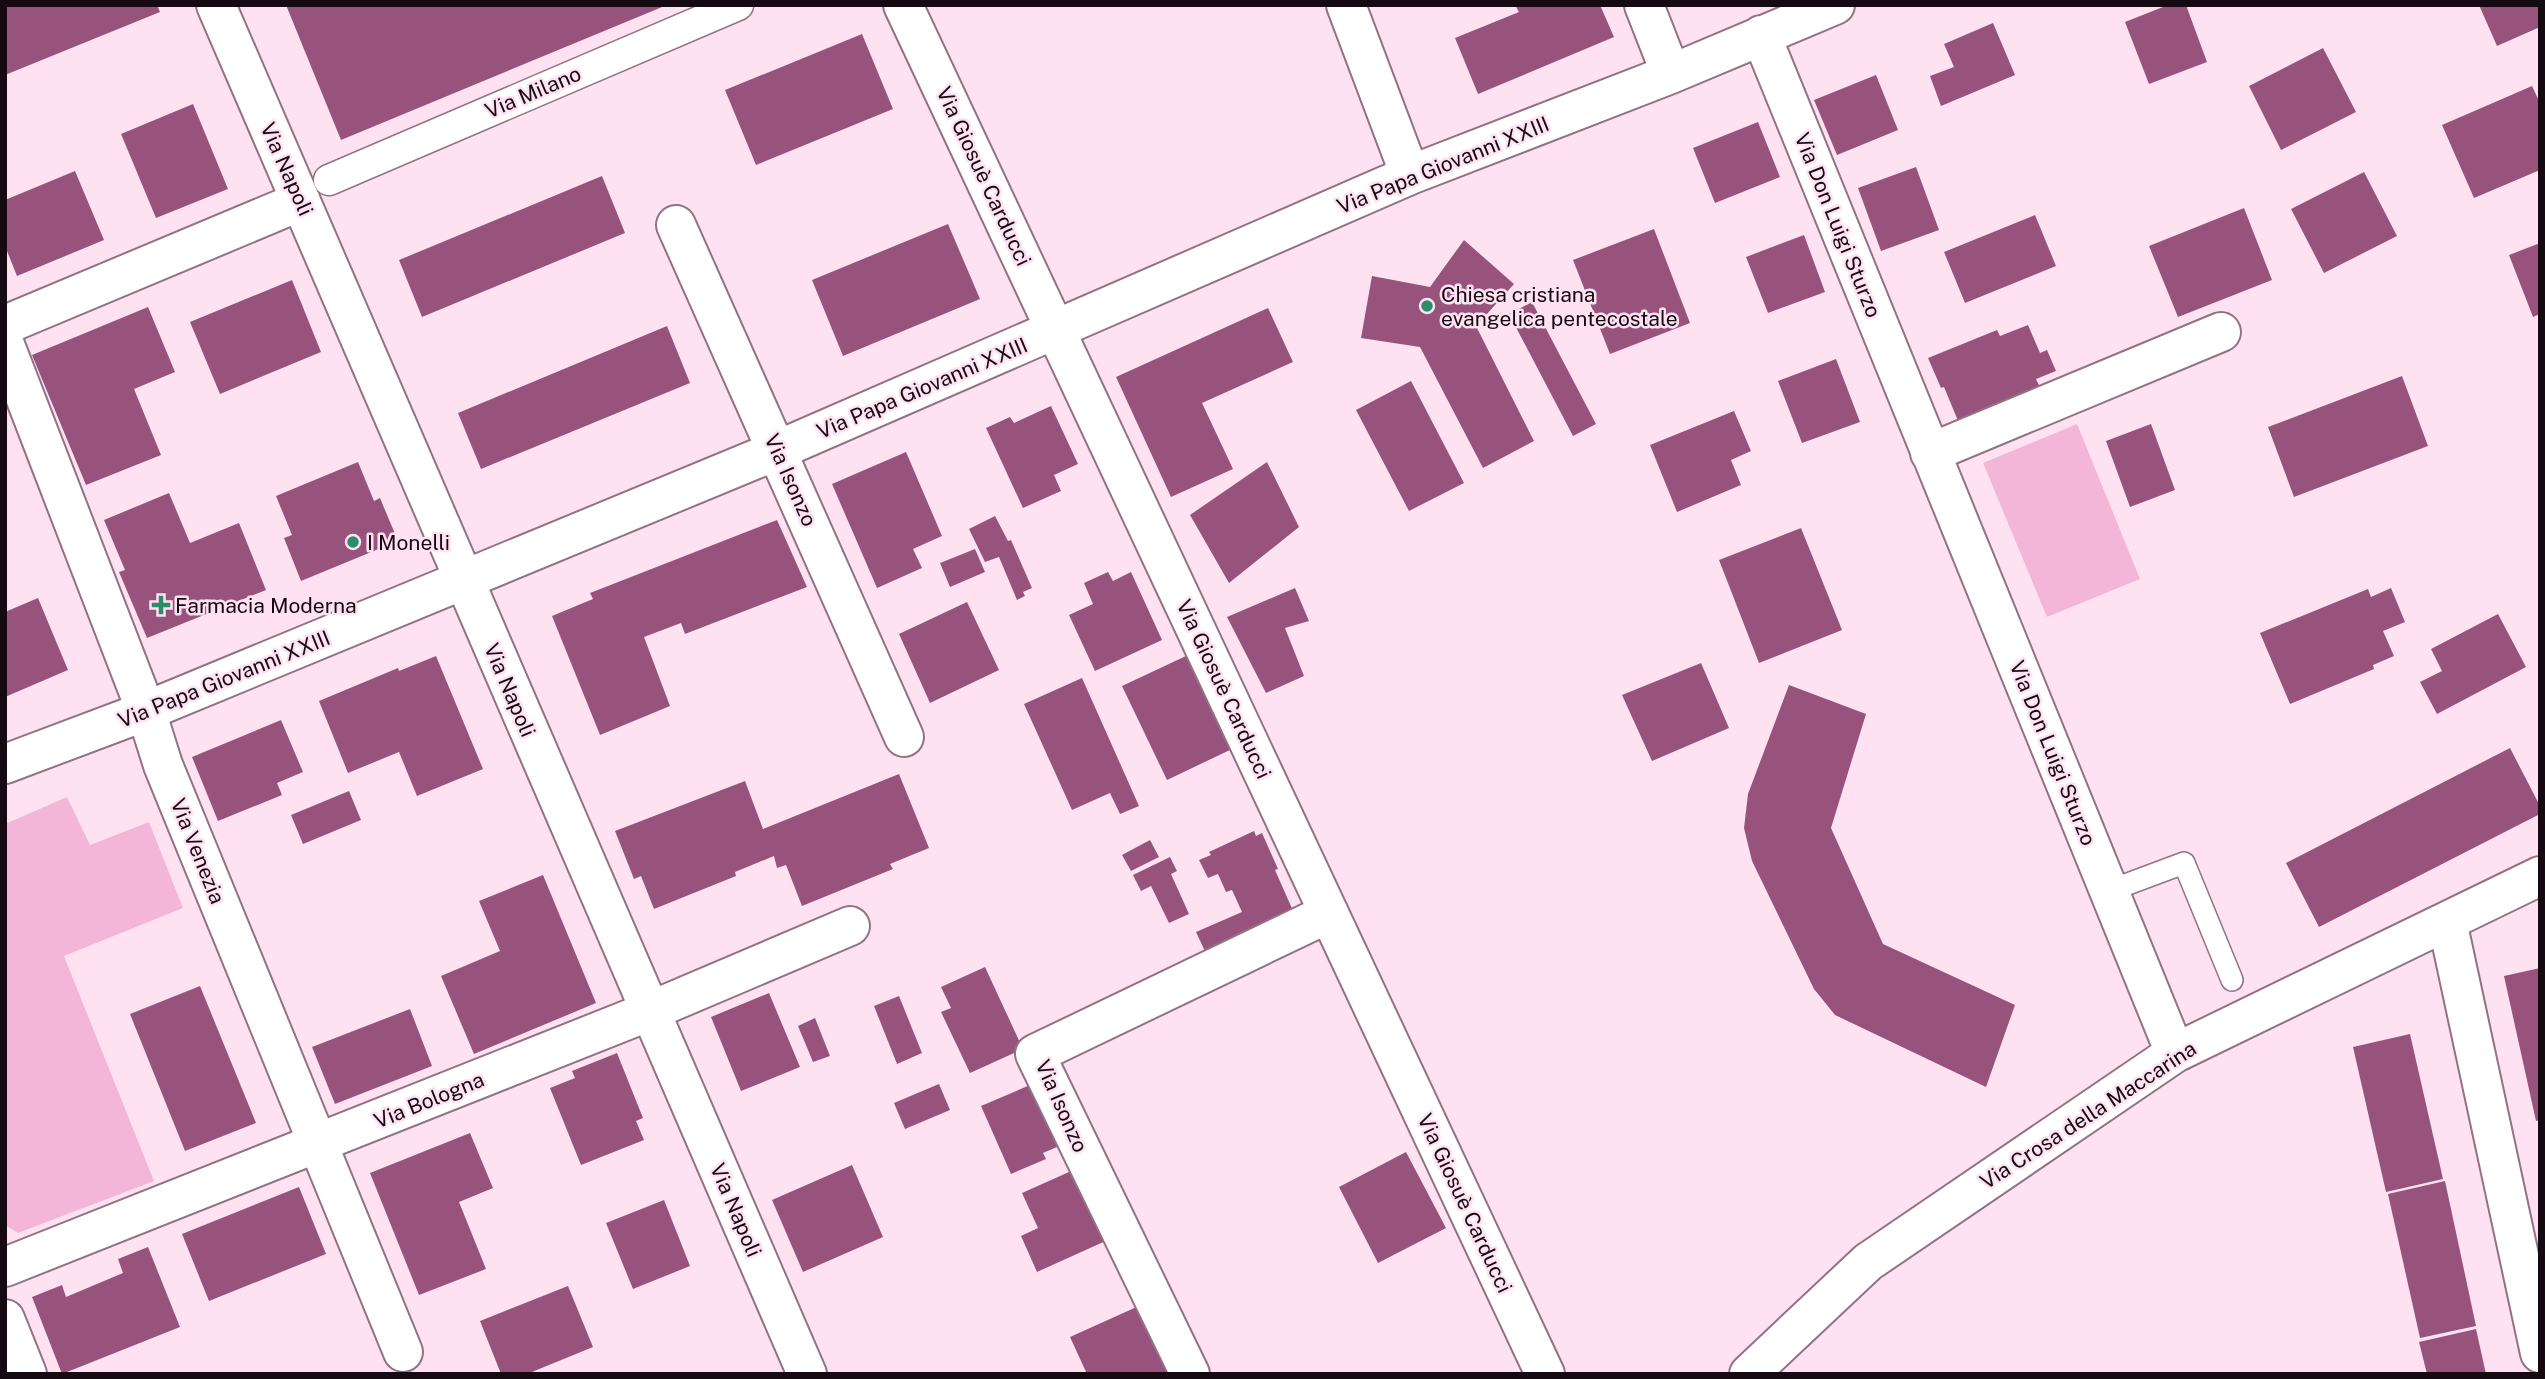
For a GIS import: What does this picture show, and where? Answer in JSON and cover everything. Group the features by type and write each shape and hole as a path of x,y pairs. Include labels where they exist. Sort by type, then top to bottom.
{"street":[{"name":"Via Napoli","path":"216,5 315,190 463,581 807,1374"},
{"name":"Via Milano","path":"5,325 738,5"},
{"name":"Via Giosuè Carducci","path":"903,5 1545,1374"},
{"path":"1346,5 1410,175"},
{"path":"1644,5 1671,74"},
{"name":"Via Papa Giovanni XXIII","path":"5,764 146,711 463,581 778,450 1410,175 1671,74 1835,5"},
{"name":"Via Don Luigi Sturzo","path":"1761,35 2175,1053"},
{"name":"Via Isonzo","path":"676,225 904,737"},
{"path":"1930,453 2221,332"},
{"name":"Via Venezia","path":"5,345 146,711 163,765 403,1352"},
{"name":"Via Crosa della Maccarina","path":"1754,1372 1868,1262 2175,1053 2540,876"},
{"name":"Via Isonzo","path":"1190,1374 1035,1054 1329,913"},
{"path":"2447,921 2540,1353"},
{"name":"Via Bologna","path":"5,1267 650,1011 850,926"},
{"path":"5,1319 27,1374"}],"lane":[{"path":"2109,891 2183,863 2232,980"}],"shaded area":[{"path":"2077,424 2140,579 2047,617 1983,463"},
{"path":"67,797 90,845 149,822 183,908 64,956 154,1181 18,1233 5,1225 5,824"}],"building":[{"path":"5,5 157,5 160,12 5,75"},
{"path":"286,5 667,5 341,140"},
{"path":"1515,5 1600,5 1614,37 1478,94 1455,38 1519,12"},
{"path":"2168,5 2186,5 2207,62 2149,84 2125,22"},
{"path":"2479,5 2540,5 2540,27 2497,46"},
{"path":"1993,23 2015,75 1941,106 1930,76 1954,67 1944,44"},
{"path":"862,34 893,109 756,165 725,90"},
{"path":"2323,48 2356,112 2281,150 2249,86"},
{"path":"1876,75 1898,130 1837,155 1814,100"},
{"path":"2532,86 2540,103 2540,170 2474,198 2442,125"},
{"path":"193,104 228,189 156,218 121,134"},
{"path":"1758,122 1780,177 1715,203 1693,148"},
{"path":"1916,167 1939,230 1881,251 1858,188"},
{"path":"75,171 104,240 17,276 5,246 5,200"},
{"path":"2364,172 2397,236 2324,273 2291,209"},
{"path":"602,176 625,233 422,317 399,260"},
{"path":"2244,208 2272,280 2178,317 2149,246"},
{"path":"2035,215 2056,266 1965,303 1944,252"},
{"path":"948,224 980,299 843,356 812,280"},
{"path":"1654,229 1690,323 1610,354 1573,260"},
{"path":"1804,235 1825,292 1768,313 1746,257"},
{"path":"1464,240 1514,284 1476,326 1534,441 1483,468 1420,347 1361,338 1372,276 1430,287"},
{"path":"2540,243 2540,314 2533,317 2509,255"},
{"path":"292,280 321,352 220,394 190,322"},
{"path":"1532,302 1596,424 1573,436 1509,314"},
{"path":"148,307 175,372 134,389 161,455 86,485 32,355"},
{"path":"1268,308 1293,362 1202,403 1233,469 1171,497 1116,377"},
{"path":"2028,325 2040,353 2047,350 2056,371 2036,379 2043,394 1961,428 1944,387 1941,388 1928,358 1997,330 2000,336"},
{"path":"667,326 690,383 481,469 458,413"},
{"path":"1836,359 1860,422 1802,443 1778,381"},
{"path":"2402,376 2428,446 2294,497 2268,427"},
{"path":"1411,381 1464,483 1409,511 1356,410"},
{"path":"1051,406 1078,464 1054,475 1061,491 1023,508 986,428 1010,417 1014,423"},
{"path":"1734,411 1751,451 1731,460 1741,485 1677,512 1650,445"},
{"path":"2151,424 2175,490 2130,507 2106,441"},
{"path":"906,452 942,536 913,549 922,568 877,588 832,484"},
{"path":"358,462 374,501 380,498 398,541 301,581 284,538 292,535 276,496"},
{"path":"1267,462 1299,527 1229,583 1190,515"},
{"path":"169,493 190,543 239,523 266,590 147,638 119,572 125,570 104,520"},
{"path":"995,516 1008,541 1011,540 1032,588 1023,592 1025,596 1017,600 999,557 985,562 969,529"},
{"path":"777,520 807,587 685,634 681,623 644,637 670,706 600,735 552,616 593,599 590,593"},
{"path":"1801,528 1842,630 1759,663 1719,560"},
{"path":"975,549 985,572 950,587 940,563"},
{"path":"1108,572 1113,581 1131,572 1162,640 1095,671 1069,615 1093,604 1084,583"},
{"path":"1295,588 1309,621 1285,628 1304,676 1266,693 1227,617"},
{"path":"2391,588 2405,622 2383,631 2394,656 2373,665 2374,669 2290,704 2260,633 2368,589 2371,597"},
{"path":"38,598 68,670 5,697 5,612"},
{"path":"967,602 999,670 930,703 899,634"},
{"path":"2498,614 2526,667 2437,714 2420,682 2442,671 2431,649"},
{"path":"1188,655 1232,749 1167,780 1122,686"},
{"path":"436,656 483,769 417,796 399,752 348,773 319,701 398,668 399,671"},
{"path":"1701,663 1729,728 1652,761 1622,695"},
{"path":"1082,678 1139,806 1120,814 1110,793 1072,810 1024,704"},
{"path":"1789,685 1866,714 1831,828 1883,944 2015,1005 1986,1087 1835,1015 1814,989 1752,861 1744,828 1748,794"},
{"path":"281,720 303,772 277,783 282,795 218,821 192,757"},
{"path":"2510,748 2540,806 2540,814 2319,927 2286,863"},
{"path":"899,774 929,848 890,864 893,869 802,906 786,865 777,868 774,856 735,872 736,876 654,909 641,876 634,879 615,831 745,781 763,829"},
{"path":"349,791 361,820 303,844 291,815"},
{"path":"1254,831 1256,836 1262,833 1298,922 1210,962 1196,932 1242,912 1232,890 1226,892 1218,874 1208,878 1199,860 1211,855 1209,852"},
{"path":"1150,840 1159,857 1131,871 1122,855"},
{"path":"1170,857 1177,871 1171,874 1189,914 1169,923 1151,886 1141,891 1133,875"},
{"path":"543,875 596,1003 474,1054 441,976 500,951 479,901"},
{"path":"985,967 1023,1049 970,1073 941,1012 951,1008 941,987"},
{"path":"2540,968 2540,1120 2536,1121 2504,976"},
{"path":"200,986 256,1123 185,1151 130,1014"},
{"path":"769,993 800,1067 741,1091 711,1017"},
{"path":"899,996 922,1053 897,1064 874,1006"},
{"path":"410,1009 432,1066 335,1104 312,1047"},
{"path":"815,1018 830,1056 813,1062 798,1026"},
{"path":"2410,1034 2443,1179 2386,1192 2353,1047"},
{"path":"617,1053 643,1118 636,1121 644,1140 581,1165 550,1088 575,1078 572,1071"},
{"path":"1037,1082 1064,1144 1043,1153 1046,1159 1011,1174 981,1106"},
{"path":"939,1084 950,1110 905,1129 894,1103"},
{"path":"470,1133 493,1188 459,1202 486,1269 419,1295 370,1173"},
{"path":"1406,1152 1446,1228 1378,1263 1339,1187"},
{"path":"852,1165 883,1237 803,1272 772,1200"},
{"path":"1078,1168 1110,1239 1037,1272 1021,1236 1038,1228 1022,1193"},
{"path":"2445,1181 2476,1326 2420,1338 2388,1194"},
{"path":"299,1187 326,1254 209,1301 182,1234"},
{"path":"664,1200 690,1266 633,1289 606,1223"},
{"path":"148,1247 180,1327 62,1374 32,1297 62,1285 66,1297 123,1273 118,1259"},
{"path":"568,1286 593,1347 527,1374 501,1374 480,1321"},
{"path":"1141,1305 1173,1374 1087,1374 1070,1337"},
{"path":"2476,1329 2486,1374 2427,1374 2419,1342"}],"place":[{"name":"Chiesa cristiana evangelica pentecostale","path":"1427,306"},
{"name":"I Monelli","path":"353,542"},
{"name":"Farmacia Moderna","path":"161,605"}]}
